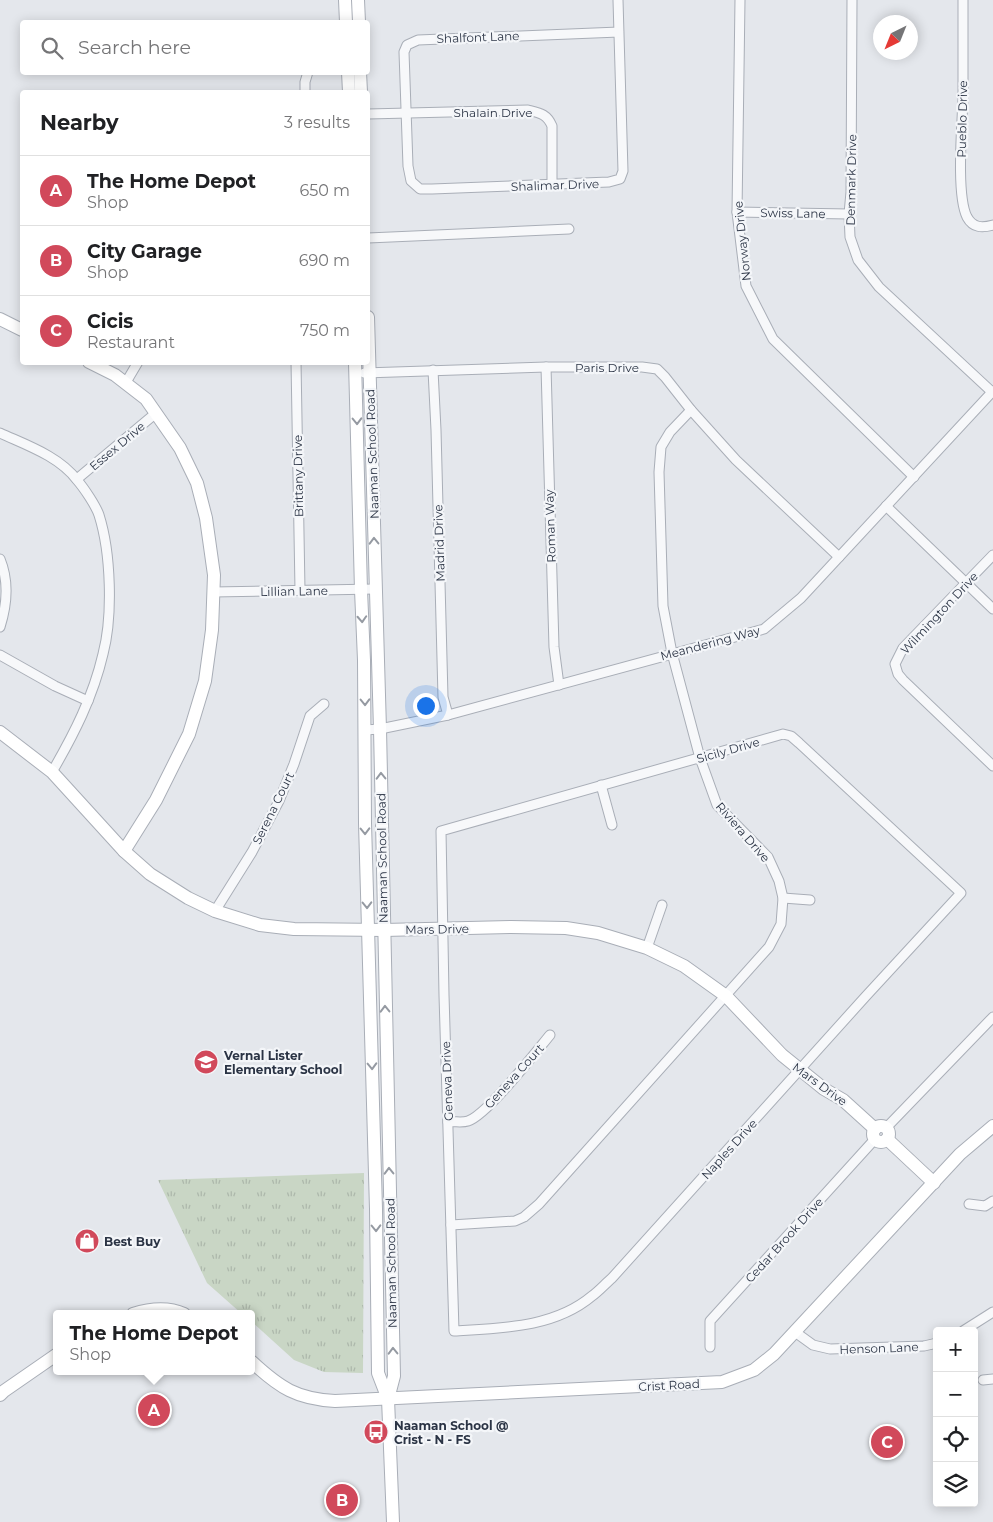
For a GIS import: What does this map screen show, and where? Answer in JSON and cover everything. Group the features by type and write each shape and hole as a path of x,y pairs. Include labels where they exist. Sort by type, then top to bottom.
{"street":[{"path":"344,0 346,20"},
{"path":"358,0 359,20"},
{"name":"Shalimar Drive","path":"405,113 408,166 411,181 420,189 552,186 609,182 620,179 623,171 618,0"},
{"name":"Norway Drive","path":"740,0 737,212 746,286 773,339 914,476"},
{"name":"Denmark Drive","path":"852,0 850,238 858,260 879,287 992,392"},
{"name":"Pueblo Drive","path":"964,0 961,172 963,202 967,217 975,226 984,228 993,225"},
{"name":"Shalfont Lane","path":"405,113 404,52 407,45 418,40 619,32"},
{"path":"306,90 307,75"},
{"path":"348,75 349,90"},
{"path":"360,75 361,90"},
{"name":"Shalain Drive","path":"370,114 528,110 543,114 552,126 552,186"},
{"name":"Swiss Lane","path":"737,212 849,214"},
{"path":"370,238 569,229"},
{"path":"0,319 20,329"},
{"path":"95,365 115,376 146,399 180,448 197,483 214,575 212,630 205,681 189,734 156,800 124,851"},
{"path":"125,384 136,365"},
{"name":"Brittany Drive","path":"296,365 300,590"},
{"name":"Naaman School Road","path":"369,365 380,729 394,1376 388,1400 393,1522"},
{"name":"Paris Drive","path":"356,368 369,372 546,367 642,366 657,369 736,460 839,556"},
{"name":"Roman Way","path":"546,367 554,647 559,685"},
{"name":"Naaman School Road","path":"356,368 366,730 365,824 376,1209 378,1373 388,1400"},
{"name":"Madrid Drive","path":"433,370 443,697 448,715"},
{"name":"Meandering Way","path":"366,730 380,729 448,715 764,629 801,598 992,392"},
{"name":"Riviera Drive","path":"451,1225 504,1222 524,1217 564,1177 769,948 781,924 783,898 780,881 768,857 717,805 700,758 672,653 663,606 659,472 661,448 670,432 691,410"},
{"name":"Essex Drive","path":"77,479 156,413"},
{"path":"0,433 53,460 77,479 98,513 104,541 108,574 108,626 104,654 76,731 52,772"},
{"path":"886,506 993,608"},
{"name":"Wilmington Drive","path":"993,555 903,648 895,664 898,674 903,680 993,766"},
{"path":"0,559 5,571 6,596 0,627"},
{"name":"Lillian Lane","path":"213,592 375,589"},
{"path":"0,655 55,686 88,701"},
{"name":"Serena Court","path":"215,911 252,852 279,801 310,716 324,704"},
{"name":"Mars Drive","path":"0,732 52,772 124,851 150,874 174,890 215,911 237,919 279,928 367,930 511,927 566,928 598,933 646,948 684,966 726,996 745,1014 770,1043 800,1070 824,1089 843,1100 934,1183"},
{"name":"Sicily Drive","path":"441,831 783,734 791,736 962,893"},
{"path":"601,785 612,826"},
{"name":"Geneva Drive","path":"441,831 454,1331"},
{"name":"Naples Drive","path":"454,1331 523,1326 555,1317 591,1297 612,1278 962,893"},
{"path":"783,898 810,900"},
{"path":"646,948 662,905"},
{"name":"Cedar Brook Drive","path":"710,1347 710,1321 881,1134 993,1017"},
{"name":"Geneva Court","path":"448,1122 468,1121 480,1114 550,1035"},
{"name":"Crist Road","path":"255,1365 278,1385 294,1394 315,1400 336,1402 722,1382 754,1370 774,1354 960,1154 993,1126"},
{"path":"969,1204 985,1206 993,1201"},
{"path":"153,1310 176,1310"},
{"path":"969,1327 993,1312"},
{"name":"Henson Lane","path":"795,1332 813,1345 830,1349 924,1346 933,1344"},
{"path":"1,1393 53,1357"}],"green space":[{"path":"364,1173 363,1373 324,1372 294,1360 255,1325 255,1310 237,1310 207,1283 158,1180"}],"place":[{"name":"Vernal Lister Elementary School","path":"206,1062"},
{"name":"Best Buy","path":"87,1241"},
{"name":"The Home Depot","path":"154,1410"},
{"name":"Naaman School @ Crist - N - FS","path":"376,1432"},
{"name":"Cicis","path":"887,1442"},
{"name":"City Garage","path":"342,1500"}]}
